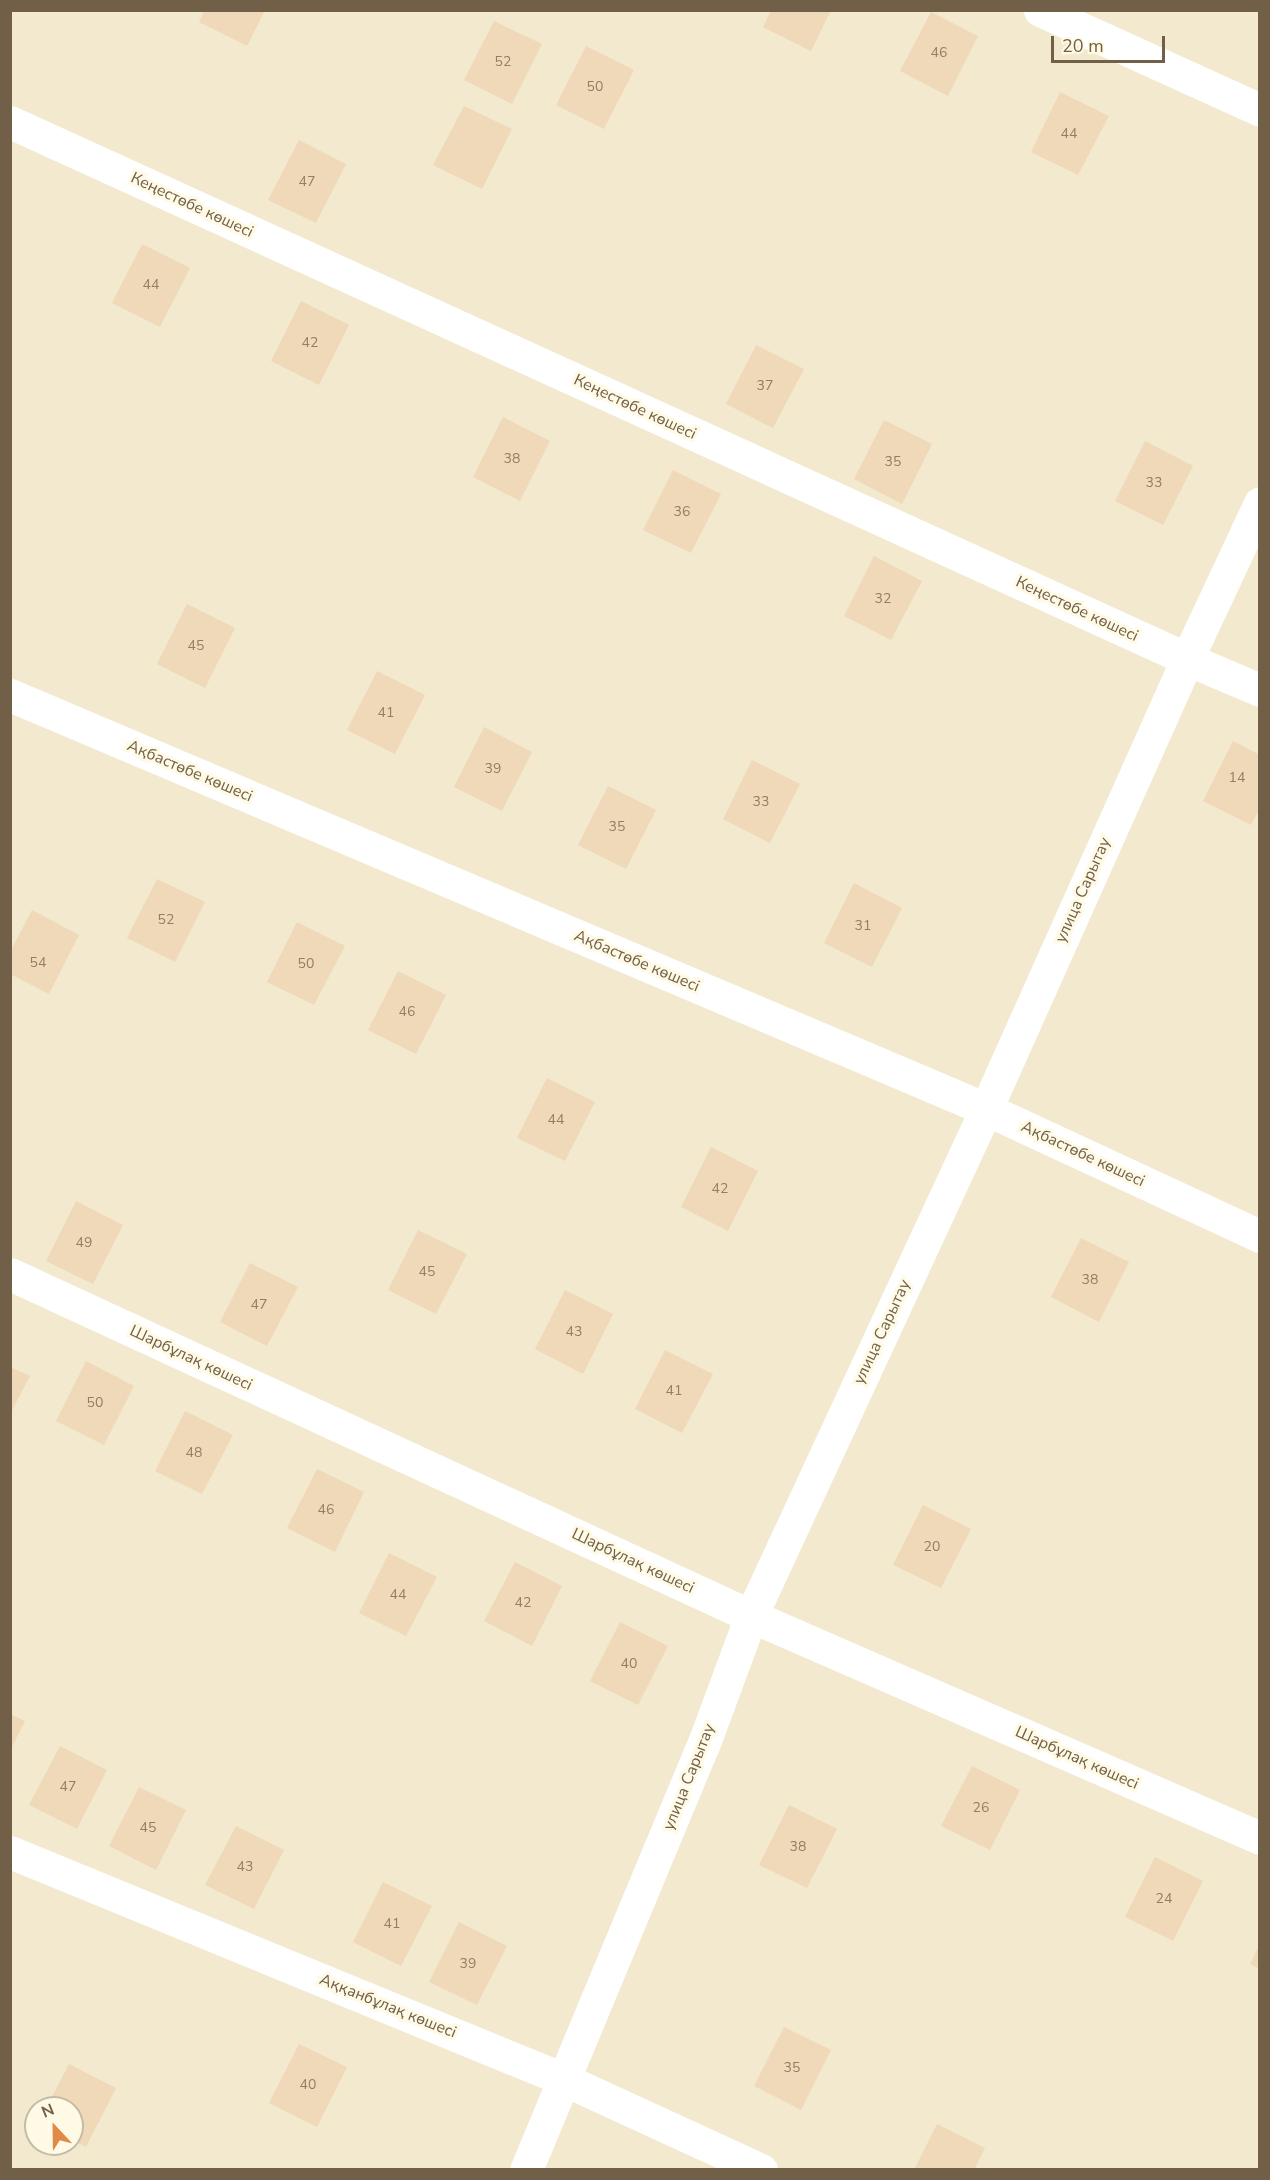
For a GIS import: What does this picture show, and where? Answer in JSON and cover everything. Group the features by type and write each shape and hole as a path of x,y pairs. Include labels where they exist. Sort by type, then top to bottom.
{"street":[{"path":"1040,10 1260,110"},
{"name":"Кеңестөбе көшесі","path":"10,122 1186,659 1260,690"},
{"name":"улица Сарытау","path":"525,2169 704,1743 751,1616 986,1108 1186,659 1260,503"},
{"name":"Ақбастөбе көшесі","path":"10,695 986,1108 1260,1236"},
{"name":"Шарбұлақ көшесі","path":"10,1274 751,1616 1260,1838"},
{"name":"Аққанбұлақ көшесі","path":"10,1852 563,2079 761,2169"}],"shaded area":[{"path":"11,11 1259,11 1259,2169 11,2170"}],"building":[{"path":"205,10 265,10 247,46 199,22"},
{"path":"771,10 831,10 811,51 763,27"},
{"path":"931,12 978,36 948,96 900,71"},
{"path":"494,21 542,44 512,104 464,80"},
{"path":"586,46 634,70 604,129 556,105"},
{"path":"1060,92 1109,116 1078,175 1031,152"},
{"path":"464,106 512,129 482,189 433,165"},
{"path":"299,140 346,164 316,223 268,200"},
{"path":"142,244 190,268 160,327 112,303"},
{"path":"301,301 349,325 319,385 271,361"},
{"path":"756,345 804,369 773,428 726,404"},
{"path":"503,417 550,441 520,501 473,477"},
{"path":"884,420 932,444 902,504 854,479"},
{"path":"1145,441 1193,466 1163,525 1115,501"},
{"path":"673,470 721,494 691,553 643,530"},
{"path":"874,556 922,581 891,640 844,616"},
{"path":"187,604 235,628 205,688 157,664"},
{"path":"377,671 425,695 395,754 347,730"},
{"path":"484,727 532,752 502,811 454,787"},
{"path":"1233,741 1260,755 1260,808 1251,825 1203,801"},
{"path":"752,760 800,784 770,843 723,819"},
{"path":"608,786 656,810 626,869 578,845"},
{"path":"157,879 205,902 175,962 127,938"},
{"path":"854,883 902,908 872,967 824,943"},
{"path":"32,910 79,935 49,994 10,974 10,952"},
{"path":"297,922 345,946 314,1005 267,982"},
{"path":"398,971 446,995 416,1054 368,1030"},
{"path":"547,1078 595,1102 565,1161 517,1138"},
{"path":"711,1147 758,1171 728,1231 681,1207"},
{"path":"76,1201 123,1225 93,1284 46,1261"},
{"path":"418,1230 467,1254 436,1314 388,1290"},
{"path":"1081,1238 1129,1262 1099,1322 1051,1297"},
{"path":"250,1263 298,1287 267,1346 220,1322"},
{"path":"565,1290 613,1314 583,1374 535,1349"},
{"path":"665,1350 713,1374 682,1433 635,1409"},
{"path":"86,1361 134,1386 104,1445 56,1421"},
{"path":"10,1367 30,1376 10,1414"},
{"path":"185,1411 233,1435 202,1494 155,1471"},
{"path":"317,1469 364,1492 335,1552 287,1528"},
{"path":"923,1505 971,1529 941,1588 893,1565"},
{"path":"389,1553 437,1577 406,1636 359,1613"},
{"path":"515,1562 562,1586 532,1646 484,1621"},
{"path":"620,1622 668,1646 638,1705 590,1681"},
{"path":"10,1714 25,1721 10,1751"},
{"path":"60,1746 107,1770 77,1829 29,1805"},
{"path":"972,1766 1020,1790 990,1850 941,1826"},
{"path":"139,1787 186,1810 156,1870 109,1846"},
{"path":"789,1805 837,1829 807,1888 759,1865"},
{"path":"236,1826 284,1850 254,1909 205,1885"},
{"path":"1155,1857 1203,1881 1173,1941 1125,1917"},
{"path":"383,1882 432,1906 401,1966 353,1942"},
{"path":"459,1922 507,1946 477,2005 429,1982"},
{"path":"1260,1944 1260,1969 1250,1964"},
{"path":"784,2027 831,2050 801,2110 754,2086"},
{"path":"299,2044 347,2067 317,2127 269,2103"},
{"path":"69,2064 116,2088 86,2147 84,2146 84,2096 52,2096"},
{"path":"937,2124 985,2148 974,2170 914,2170"}]}
